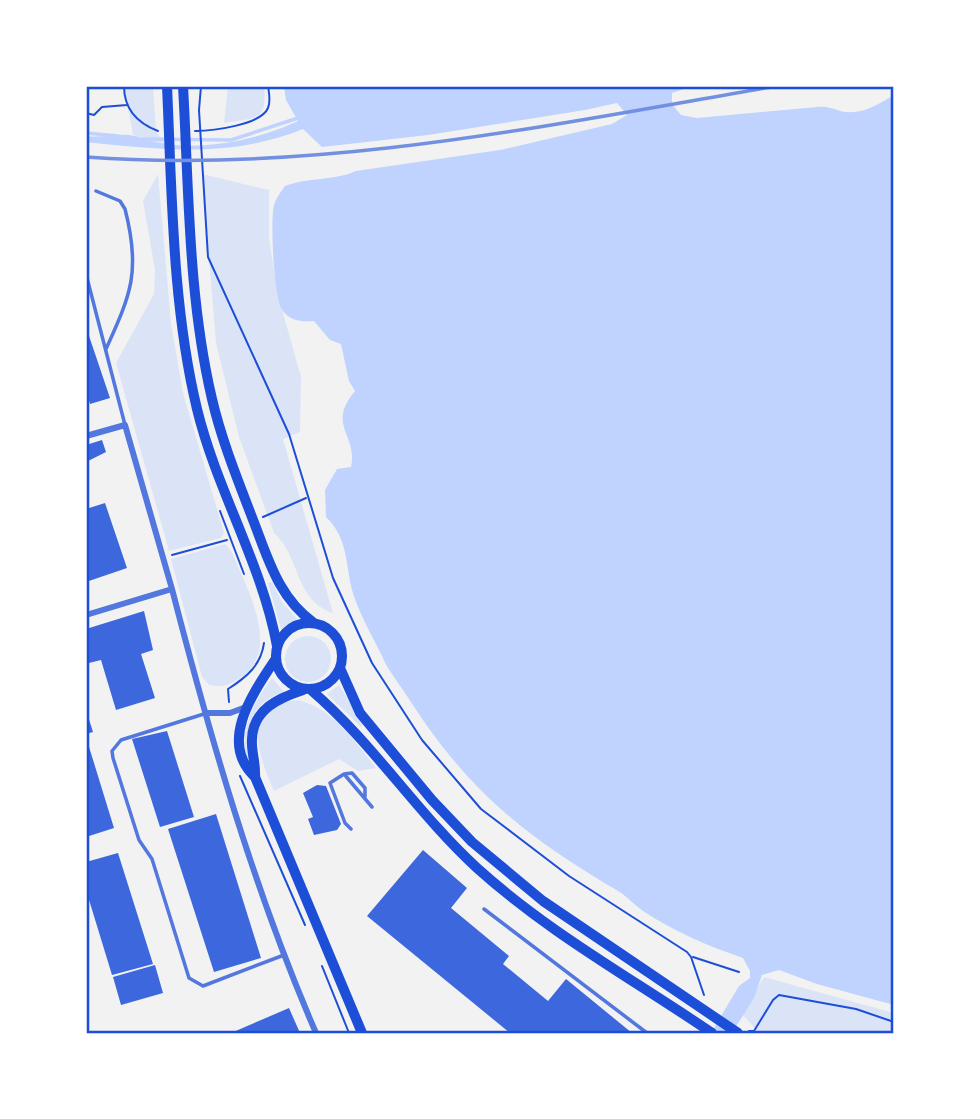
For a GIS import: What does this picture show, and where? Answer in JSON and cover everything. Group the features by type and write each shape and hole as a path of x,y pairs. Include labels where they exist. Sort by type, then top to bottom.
{"highway":[{"path":"167,86 181,310 194,397 216,473 269,606 277,646 275,660 284,679 307,690 363,742 437,830 497,886 574,943 712,1033"},
{"path":"183,86 190,129 188,174 197,305 219,426 278,582 298,612 329,630 340,643 340,668 360,713 424,791 472,842 543,901 744,1032"},
{"path":"277,646 287,631 304,623 314,623"},
{"path":"307,690 329,683 340,668"}],"main road":[{"path":"275,660 246,707 241,721 239,752 244,766 255,777 362,1033"},
{"path":"255,777 256,761 251,737 259,716 277,700 307,690"}],"street":[{"path":"86,436 125,425 238,826 284,955 316,1033"},
{"path":"86,615 172,589"},
{"path":"207,713 230,713 246,707"}],"lane":[{"path":"96,191 120,201 125,209 134,274 124,308 106,349"},
{"path":"86,274 125,425"},
{"path":"86,299 92,297"},
{"path":"207,713 121,740 112,751 113,758 139,839 152,859 189,978 203,986 284,955"},
{"path":"351,829 345,824 330,783 344,774 372,807"},
{"path":"484,909 647,1033"}],"path":[{"path":"124,86 134,118 156,131 169,129"},
{"path":"201,86 202,174 208,257 289,434 333,578 372,663 422,740 463,790 528,847 691,957 739,972"},
{"path":"190,129 223,128 260,118 268,110 268,86"},
{"path":"86,113 94,115 102,107 128,105"},
{"path":"258,519 307,498"},
{"path":"163,556 229,540"},
{"path":"255,816 306,928"},
{"path":"691,957 705,999"},
{"path":"321,965 349,1033"},
{"path":"744,1032 754,1031 779,995 856,1009 894,1021"}],"shaded area":[{"path":"124,86 153,86 156,131 166,145 133,135"},
{"path":"228,86 264,86 265,98 261,112 251,119 224,123"},
{"path":"158,174 171,323 183,393 224,533 221,538 169,551 116,363 154,294 155,270 143,201"},
{"path":"202,174 269,190 269,238 278,295 301,377 300,432 283,439 333,613 320,607 311,598 283,543 274,533 239,437 216,343"},
{"path":"225,544 234,557 252,599 260,643 258,656 251,668 233,682 218,686 209,685 202,677 171,559"},
{"path":"272,582 282,602 298,620 281,629 268,583"},
{"path":"308,636 324,643 331,659 324,675 308,682 292,675 285,659 292,643"},
{"path":"272,678 284,692 264,703 251,720 247,740 251,763 248,765 246,729 258,698"},
{"path":"339,685 364,724 361,727 327,694"},
{"path":"298,700 311,704 333,718 376,768 358,771 339,759 274,791 259,748 260,722 267,712 279,704"},
{"path":"764,977 894,1013 894,1033 759,1033 742,1014"}],"water":[{"path":"284,86 693,86 672,93 672,104 681,115 697,118 820,107 855,112 868,109 894,95 894,1005 817,984 779,970 762,975 754,998 732,1033 711,1033 739,986 750,978 750,971 743,958 691,938 643,911 621,893 525,829 475,784 429,729 387,667 355,599 340,536 326,517 325,490 337,469 351,467 351,446 343,422 343,413 355,391 349,381 341,344 330,340 314,321 291,318 281,308 275,273 272,226 274,205 285,186 356,171 500,150 612,124 627,115 617,103 428,135 322,147 303,129 276,138 223,148 168,149 86,142 86,136 129,135 182,145 216,144 251,138 298,121 286,100"}],"building":[{"path":"86,327 110,398 90,404 86,390"},
{"path":"102,440 106,452 86,462 86,445"},
{"path":"105,503 127,568 86,582 86,509"},
{"path":"144,611 153,650 141,654 155,698 116,710 101,660 89,663 86,629"},
{"path":"86,710 93,732 86,734"},
{"path":"167,731 194,817 160,827 132,739"},
{"path":"86,737 114,828 86,837"},
{"path":"317,785 326,786 341,824 337,830 314,835 308,819 313,817 303,793"},
{"path":"216,814 261,958 214,972 168,829"},
{"path":"423,850 467,888 451,908 509,956 503,964 548,1001 566,979 632,1033 510,1033 367,916"},
{"path":"118,853 153,964 112,975 86,890 86,862"},
{"path":"155,965 163,993 121,1005 113,977"},
{"path":"289,1008 300,1033 231,1033"}],"waterway":[{"path":"144,139 231,140 298,118"},
{"path":"86,133 118,136"}],"railway":[{"path":"86,157 260,159 346,152 519,130 777,86"}]}
